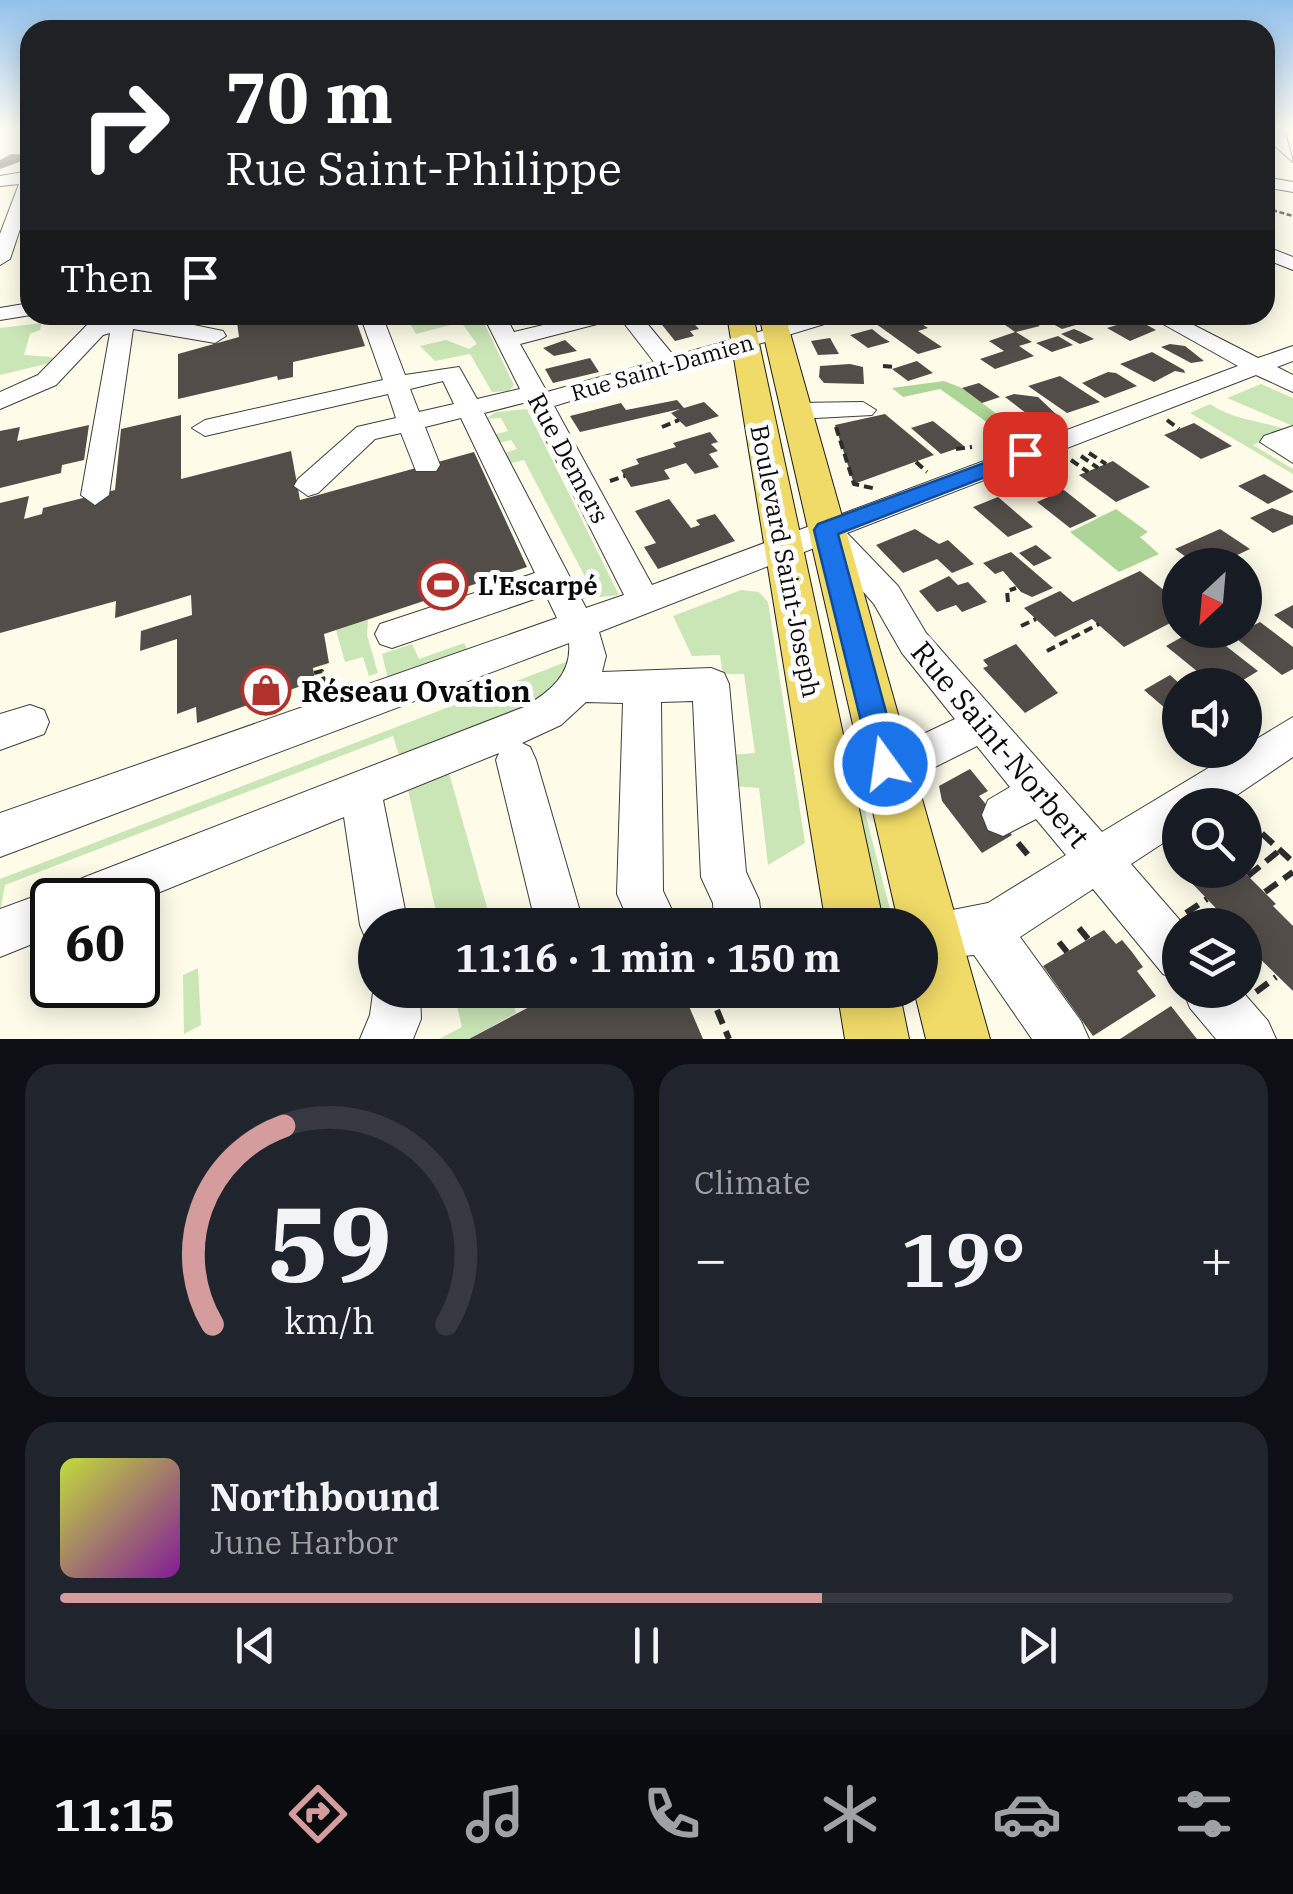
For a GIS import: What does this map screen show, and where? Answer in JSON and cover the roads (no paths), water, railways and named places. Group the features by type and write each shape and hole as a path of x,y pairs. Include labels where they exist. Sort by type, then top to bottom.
{"main road":[{"name":"Boulevard Saint-Joseph","path":"770,334 797,411 805,540 957,932 958,1039"},
{"name":"Boulevard Saint-Joseph","path":"770,334 805,540 853,908"},
{"path":"871,1008 877,1039"}],"street":[{"path":"0,259 20,205"},
{"path":"0,401 47,380 85,336 115,325"},
{"path":"95,496 123,325"},
{"path":"143,325 215,336"},
{"path":"374,325 426,465"},
{"name":"Rue Demers","path":"499,325 644,602"},
{"path":"507,340 570,325"},
{"path":"637,325 670,366"},
{"name":"Rue Saint-Damien","path":"308,486 366,433 670,366 802,325"},
{"path":"1177,325 1293,385"},
{"path":"0,835 644,602 1293,353"},
{"path":"140,878 538,719 577,684 589,652 451,372 205,428"},
{"path":"797,411 856,416"},
{"path":"1293,434 1273,442 1293,454"},
{"path":"932,460 957,480"},
{"name":"Rue Saint-Norbert","path":"805,540 886,595 914,643 1099,862 1162,917"},
{"path":"392,634 552,580"},
{"path":"577,684 596,688 711,684 724,877 737,908"},
{"path":"642,686 640,894 647,908"},
{"path":"931,750 983,724"},
{"path":"1211,788 1293,735"},
{"path":"516,760 555,908"},
{"path":"361,791 381,908"},
{"path":"1004,814 1040,792"},
{"path":"1063,1039 957,932 1099,862 1162,820"},
{"path":"2,942 30,926"},
{"path":"386,1039 396,1019 396,1008"}],"place":[{"name":"L'Escarpé","path":"443,585"},
{"name":"Réseau Ovation","path":"266,690"}]}
